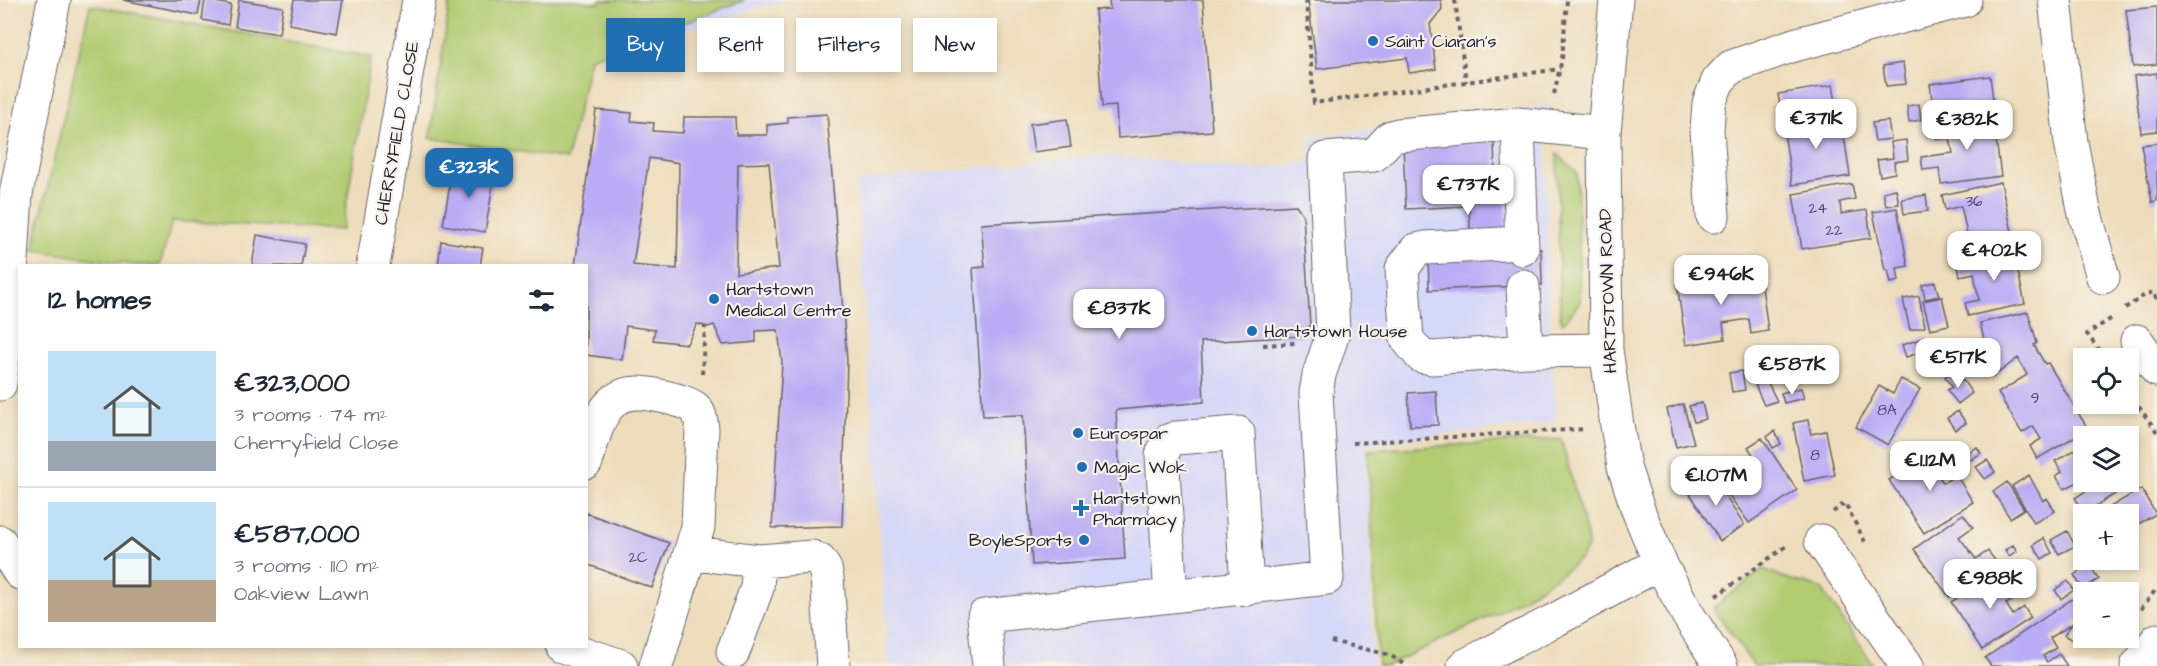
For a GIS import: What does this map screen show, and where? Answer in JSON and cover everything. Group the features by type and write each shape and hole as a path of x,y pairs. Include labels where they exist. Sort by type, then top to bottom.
{"street":[{"path":"0,384 9,308 16,194 54,0"},
{"name":"CHERRYFIELD CLOSE","path":"373,264 419,0"},
{"name":"HARTSTOWN ROAD","path":"1616,0 1604,133 1606,350 1624,467 1638,510 1660,563 1688,615 1721,666"},
{"path":"1713,216 1707,130 1709,103 1718,81 1731,67 1794,45 1965,0"},
{"path":"2055,0 2071,142 2084,210 2103,278"},
{"path":"1518,124 1522,246 1416,250 1402,269 1407,339 1421,356 1432,358 1582,348 1606,350"},
{"path":"989,666 984,616 1247,589 1327,578 1317,385 1333,333 1325,159 1374,155 1390,137 1398,135 1518,124 1604,133"},
{"path":"1522,286 1526,351"},
{"path":"2137,341 2157,370"},
{"path":"588,456 601,416 617,399 626,394 638,393 684,402 693,406 700,415 702,429 699,512 691,553 656,666"},
{"path":"1171,596 1162,455 1168,441 1176,438 1238,433 1247,589"},
{"path":"1821,541 1907,666"},
{"path":"0,542 18,570"},
{"path":"691,553 759,561 812,557 820,561 827,578 833,666"},
{"path":"734,652 756,588 759,561"},
{"path":"1464,666 1660,563"},
{"path":"2137,666 2157,640"},
{"path":"568,654 621,666"}],"path":[{"path":"1306,0 1314,104 1560,69"},
{"path":"1455,0 1466,82"},
{"path":"693,406 701,385 705,327"},
{"path":"2139,407 2157,432"},
{"path":"1319,444 1560,432 1590,428"},
{"path":"1331,642 1390,655 1406,666"}],"shaded area":[{"path":"600,0 786,0 725,18 697,18 697,26 685,30 685,18 606,18 606,53 590,58"},
{"path":"1549,105 1546,150 1549,322 1556,422 1366,443 1373,666 889,666 856,181 1103,155 1251,170 1310,162 1310,138"}],"green space":[{"path":"450,0 574,0 599,3 600,0 745,0 685,22 685,18 606,18 606,52 590,58 567,159 430,138"},
{"path":"90,5 371,57 342,230 172,221 160,264 128,264 33,250"},
{"path":"1557,154 1577,172 1580,302 1562,322 1560,317"},
{"path":"1561,439 1587,536 1588,546 1581,558 1532,593 1497,613 1387,666 1378,666 1368,450"},
{"path":"1763,569 1821,588 1874,666 1754,666 1713,608"}],"building":[{"path":"123,0 201,0 198,15"},
{"path":"205,0 231,5 228,25 202,20"},
{"path":"239,0 283,7 279,34 235,27"},
{"path":"294,0 343,0 337,33 289,24"},
{"path":"1109,0 1203,0 1212,131 1118,138 1116,106 1102,107 1095,10 1110,9"},
{"name":"Saint Ciaran's","path":"1308,0 1441,0 1442,9 1430,24 1436,69 1409,73 1407,58 1317,69"},
{"path":"2157,7 2157,64 2133,67 2126,10"},
{"path":"1903,63 1906,84 1886,86 1883,66"},
{"path":"2157,73 2157,131 2141,133 2134,76"},
{"path":"1990,76 1994,108 1934,116 1930,84"},
{"path":"1833,85 1838,114 1783,123 1778,94"},
{"path":"1919,104 1921,120 1909,122 1907,106"},
{"name":"Hartstown Medical Centre","path":"596,110 632,113 631,121 654,123 653,131 683,133 684,117 735,117 736,135 767,135 767,125 788,123 788,117 827,114 847,360 842,526 772,528 782,363 778,330 756,331 756,342 723,345 714,325 708,327 697,324 687,344 653,340 655,330 626,326 622,360 588,355 588,264 575,264","holes":["649,158 679,163 677,269 633,265","769,163 779,268 736,273 738,164"]},
{"path":"1841,116 1850,176 1792,185 1783,125"},
{"path":"1993,117 2001,176 1941,184 1939,168 1923,170 1921,157 1953,153 1950,138 1937,139 1935,124"},
{"path":"1067,119 1071,147 1034,152 1030,124"},
{"path":"1888,121 1891,139 1875,141 1872,123"},
{"path":"1906,140 1908,160 1894,162 1895,173 1880,176 1877,160 1893,158 1891,142"},
{"path":"1494,141 1495,178 1504,183 1507,250 1541,249 1542,285 1429,290 1428,253 1471,252 1469,206 1406,209 1403,146"},
{"path":"2157,143 2157,201 2152,202 2141,145"},
{"path":"453,166 495,173 485,232 443,225"},
{"path":"2001,182 2014,241 1955,254 1951,238 1967,234 1961,206 1945,210 1942,195"},
{"path":"1852,184 1855,199 1840,202 1841,214 1867,210 1871,238 1802,249 1793,194"},
{"path":"1896,189 1899,204 1886,206 1883,192"},
{"path":"1926,195 1928,211 1904,214 1902,199"},
{"path":"1296,205 1303,215 1310,325 1303,336 1201,342 1204,402 1116,410 1125,559 1032,565 1023,415 983,416 973,268 985,267 981,224"},
{"path":"1897,208 1908,266 1897,268 1899,281 1891,283 1888,270 1885,270 1873,212"},
{"path":"257,235 305,244 301,264 252,264"},
{"path":"441,241 483,248 480,264 438,264"},
{"path":"2013,249 2025,304 1968,316 1965,303 1979,300 1974,273 1960,276 1957,261"},
{"path":"1760,272 1768,331 1751,334 1749,319 1723,323 1725,339 1686,345 1677,284"},
{"path":"1935,282 1939,296 1925,299 1922,285"},
{"path":"1919,296 1925,327 1910,330 1903,299"},
{"path":"1942,297 1949,325 1930,329 1923,301"},
{"path":"2028,312 2037,343 2034,345 2073,404 2073,414 2079,414 2086,426 2073,426 2073,438 2037,459 2030,446 2041,439 2033,426 2022,433 1998,393 2027,375 2018,358 1993,377 1980,323"},
{"path":"1927,337 1931,349 1906,357 1902,345"},
{"path":"1742,371 1745,390 1732,392 1729,373"},
{"path":"1951,372 1959,381 1962,379 1972,393 1958,404 1947,390 1952,387 1945,377"},
{"path":"1901,379 1920,389 1888,445 1856,427 1879,386 1893,394"},
{"path":"1767,381 1777,401 1764,405 1755,385"},
{"path":"1801,388 1804,398 1784,403 1781,393"},
{"path":"1436,391 1438,425 1410,426 1408,393"},
{"path":"1702,403 1706,419 1694,422 1689,406"},
{"path":"1683,404 1694,443 1676,447 1667,409"},
{"path":"1958,411 1966,423 1955,430 1947,418"},
{"path":"1808,420 1811,434 1826,431 1835,475 1804,481 1793,423"},
{"path":"1775,431 1781,444 1773,448 1767,437"},
{"path":"1762,438 1797,490 1749,523 1712,472 1726,462 1736,476 1756,459 1748,447"},
{"path":"1977,447 1981,453 1969,461 1965,454"},
{"path":"1938,449 1947,464 1936,471 1943,483 1956,475 1973,502 1924,533 1889,480"},
{"path":"2073,451 2073,484 2064,489 2056,476 2062,472 2055,461"},
{"path":"1987,460 1995,472 1985,479 1976,467"},
{"path":"1711,474 1744,525 1720,541 1687,489"},
{"path":"2029,475 2043,501 2047,498 2055,511 2034,523 2012,486"},
{"path":"2007,482 2024,509 2010,518 1993,492"},
{"path":"2141,489 2156,514 2139,524 2139,504 2115,504"},
{"path":"2084,492 2118,492 2099,504 2079,504 2075,498"},
{"path":"588,514 669,543 652,588 588,565"},
{"path":"1963,514 1973,527 1959,537 1976,559 1988,551 1997,563 1949,597 1914,549"},
{"path":"2067,531 2073,547 2059,554 2051,540"},
{"path":"2044,538 2052,553 2042,559 2033,545"},
{"path":"2013,545 2017,551 2009,556 2005,550"},
{"path":"2002,569 2020,596 2006,604 2013,615 2024,607 2031,618 1982,650 1951,602"},
{"path":"2082,570 2093,570 2099,579 2094,582 2078,582 2074,575"},
{"path":"2068,581 2073,588 2061,599 2055,590"},
{"path":"2073,598 2073,623 2050,638 2056,648 2043,656 2047,662 2059,654 2067,666 1991,666 1985,658"},
{"path":"2072,624 2072,640 2064,635"}],"place":[{"name":"Saint Ciaran's","path":"1373,41"},
{"name":"Hartstown Medical Centre","path":"714,299"},
{"name":"Hartstown House","path":"1252,331"},
{"name":"Eurospar","path":"1078,433"},
{"name":"Magic Wok","path":"1082,467"},
{"name":"Hartstown Pharmacy","path":"1081,508"},
{"name":"BoyleSports","path":"1084,540"}]}
